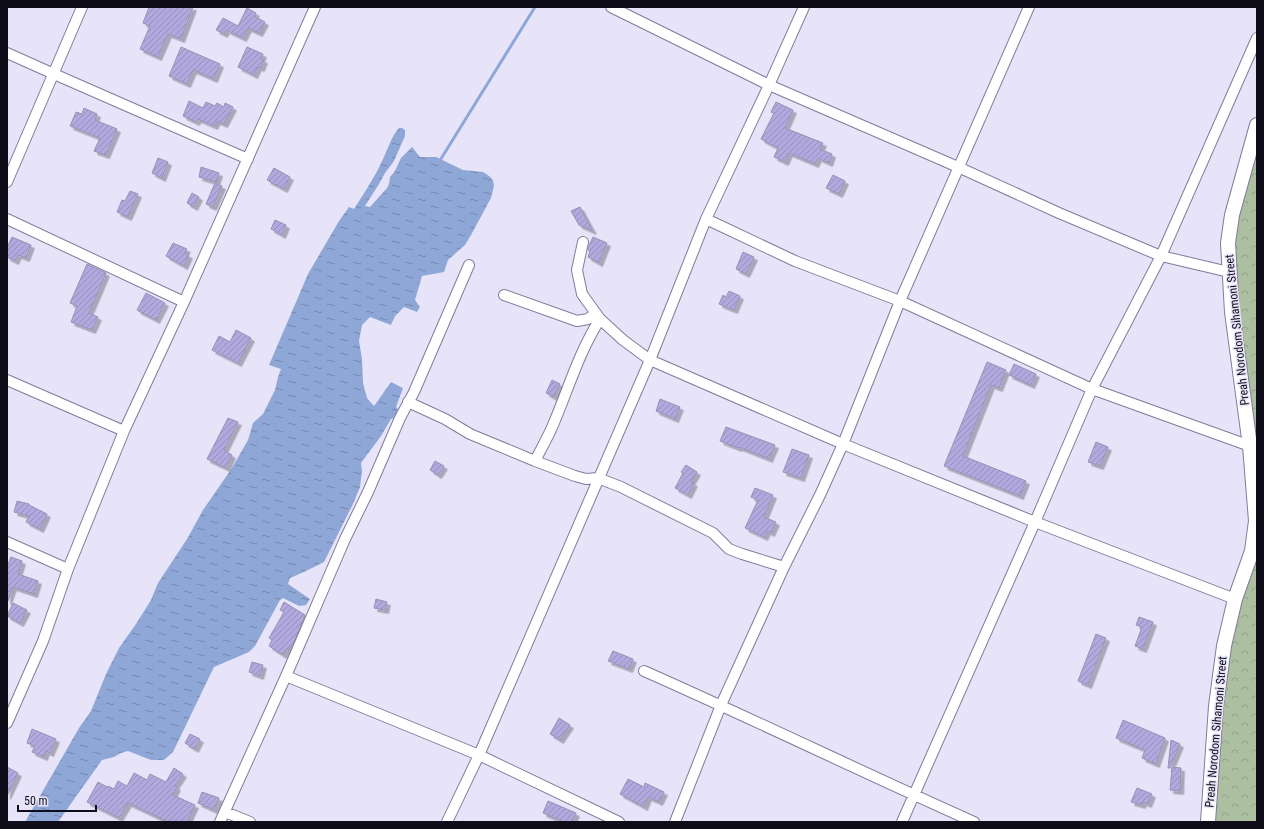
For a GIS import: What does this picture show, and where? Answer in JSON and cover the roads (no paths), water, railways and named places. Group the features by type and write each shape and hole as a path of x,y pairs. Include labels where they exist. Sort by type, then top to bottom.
{"main road":[{"name":"Preah Norodom Sihamoni Street","path":"1208,822 1216,706 1224,646 1235,599 1252,551 1256,521 1250,446 1232,312 1228,243 1232,215 1257,125"}],"street":[{"path":"7,182 82,7"},
{"path":"7,723 10,706 43,641 68,569 124,431 184,302 315,7"},
{"path":"611,7 769,85 958,167 1059,213 1161,256 1229,272"},
{"path":"447,822 479,755 650,360 706,219 804,7"},
{"path":"675,822 721,705 784,567 820,496 843,444 900,302 1029,7"},
{"path":"902,822 1035,522 1092,389 1161,256 1257,38"},
{"path":"7,53 248,159"},
{"path":"7,219 184,302"},
{"path":"706,219 795,261 900,302 1092,389 1250,446"},
{"path":"583,242 577,270 582,294 598,316 623,340 650,360 843,444 1035,522 1235,599"},
{"path":"220,822 286,676 345,539 368,492 400,418 414,392 469,265"},
{"path":"504,295 578,321 598,316"},
{"path":"535,461 553,426 598,316"},
{"path":"7,380 124,431"},
{"path":"408,402 445,419 470,434 535,461 575,476 586,479 598,478 621,487 713,533 729,549 784,567"},
{"path":"7,542 68,569"},
{"path":"644,671 721,705 914,796 974,822"},
{"path":"286,676 479,755 619,822"},
{"path":"225,812 250,822"}],"water":[{"path":"399,128 405,130 405,136 394,161 365,206 370,207 387,188 390,177 395,171 401,158 412,147 420,157 436,157 463,170 483,172 493,180 494,186 491,198 471,235 465,245 448,260 444,272 422,276 415,300 420,307 417,312 404,307 395,316 391,325 370,317 362,325 359,341 362,359 363,383 367,398 374,406 391,382 403,388 396,407 398,409 394,418 391,419 381,436 361,463 362,471 360,487 324,562 290,578 288,584 310,599 306,605 299,606 283,598 280,600 255,646 249,652 214,667 173,752 164,760 151,760 128,751 102,760 58,822 25,822 79,728 91,711 106,674 119,648 151,600 158,583 187,539 203,510 232,468 248,440 253,423 263,414 275,390 281,369 269,365 308,274 339,221 349,207 354,209 373,179 392,139"}],"waterway":[{"path":"439,162 535,7"}]}
